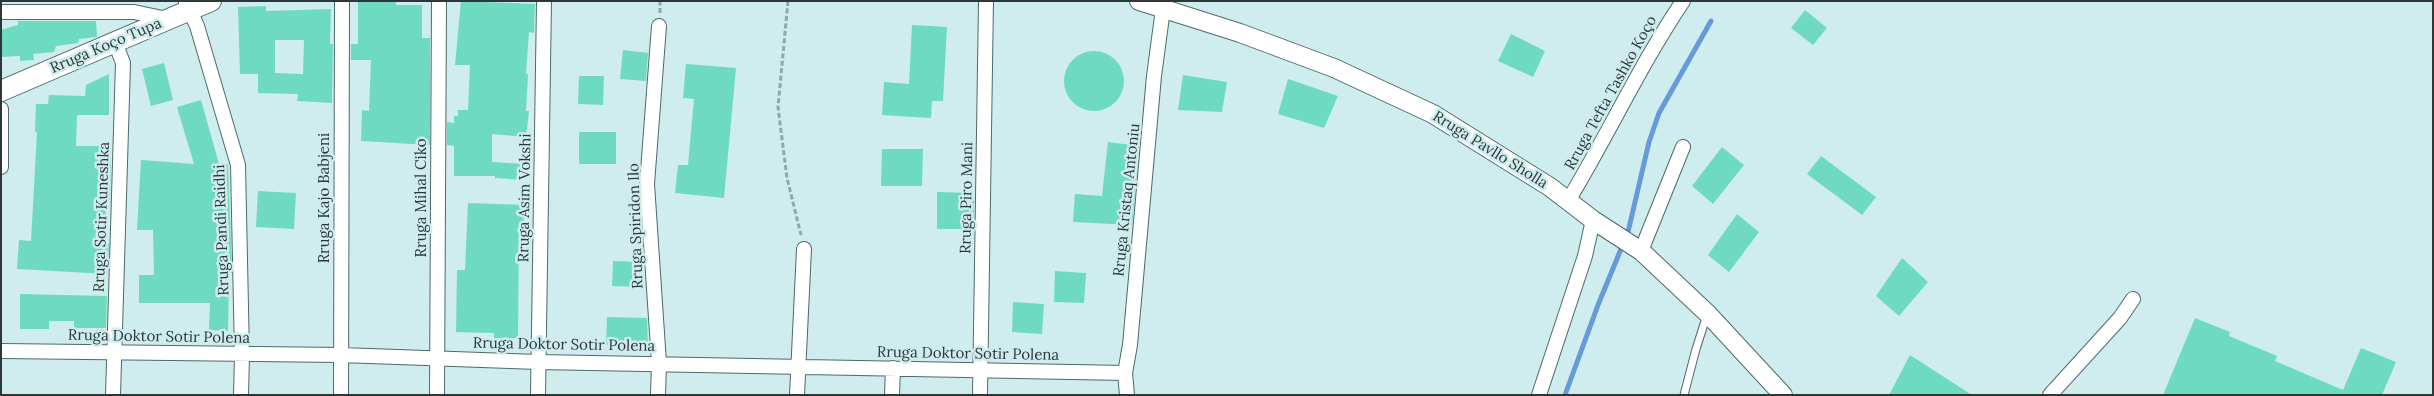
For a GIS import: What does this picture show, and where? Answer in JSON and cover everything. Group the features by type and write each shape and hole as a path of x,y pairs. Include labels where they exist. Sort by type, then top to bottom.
{"main road":[{"name":"Rruga Koço Tupa","path":"1,91 167,19 189,6 212,1"}],"street":[{"name":"Rruga Kajo Babjeni","path":"341,395 342,1"},
{"name":"Rruga Mihal Ciko","path":"437,395 439,1"},
{"name":"Rruga Asim Vokshi","path":"538,395 544,1"},
{"name":"Rruga Piro Mani","path":"980,395 986,1"},
{"name":"Rruga Pavllo Sholla","path":"1139,1 1240,33 1334,68 1434,114 1550,186 1593,220 1641,251 1708,314 1782,395"},
{"name":"Rruga Tefta Tashko Koço","path":"1568,201 1603,144 1663,32 1683,1"},
{"name":"Rruga Pandi Raidhi","path":"189,6 238,165 242,354 240,395"},
{"name":"Rruga Kristaq Antoniu","path":"1128,395 1125,373 1130,345 1154,76 1163,9"},
{"path":"1,12 134,12 167,19"},
{"name":"Rruga Spiridon Ilo","path":"658,395 659,363 647,184 659,26"},
{"name":"Rruga Sotir Kuneshka","path":"113,395 123,63 115,42"},
{"path":"1,110 1,167"},
{"path":"1641,251 1683,147"},
{"path":"1539,395 1584,256 1593,220"},
{"path":"797,395 804,249"},
{"path":"2050,395 2120,318 2134,299"},
{"name":"Rruga Doktor Sotir Polena","path":"1,350 341,355 538,362 1125,373"},
{"path":"892,395 893,368"}],"lane":[{"path":"1684,395 1708,314"}],"path":[{"path":"788,1 778,107 787,178 804,249"}],"building":[{"path":"358,1 396,1 396,5 422,5 422,38 430,38 430,145 361,141 362,110 369,111 371,60 351,60 351,44 358,44"},
{"path":"461,1 535,4 534,33 529,32 526,74 528,74 526,111 529,111 526,137 492,134 492,162 524,164 523,180 495,178 495,176 454,176 454,146 447,145 447,122 454,123 454,116 458,116 458,110 468,110 470,65 455,65"},
{"path":"266,6 266,11 331,9 330,44 333,44 332,103 297,101 298,94 258,93 258,74 240,74 238,7","holes":["275,40 304,40 303,74 275,73"]},
{"path":"1805,10 1827,28 1813,45 1791,28"},
{"path":"18,21 96,21 97,37 79,39 78,43 56,46 54,52 33,54 34,60 20,61 20,56 1,57 1,30 18,25"},
{"path":"912,25 947,27 943,101 932,101 931,118 882,115 884,82 909,84"},
{"path":"1511,34 1545,51 1533,77 1498,61"},
{"path":"623,50 648,53 646,81 620,79"},
{"path":"1088,51 1100,51 1111,56 1119,64 1124,75 1122,93 1111,106 1100,111 1088,111 1077,106 1069,98 1064,87 1064,75 1069,64 1077,56"},
{"path":"164,63 173,100 151,106 142,69"},
{"path":"686,64 736,68 724,198 675,193 678,165 688,165 694,99 683,98"},
{"path":"109,74 109,115 77,115 76,146 111,146 110,200 106,200 105,243 109,244 107,274 17,269 19,240 31,241 37,132 35,132 36,104 48,104 49,95 85,96 86,85"},
{"path":"1183,75 1227,82 1222,112 1178,110"},
{"path":"579,76 604,76 603,105 578,104"},
{"path":"1288,79 1338,96 1324,128 1278,114"},
{"path":"201,100 219,164 228,164 232,273 229,273 228,331 209,330 210,303 139,303 139,275 154,275 153,230 137,230 141,160 194,164 177,107"},
{"path":"579,132 616,132 616,164 579,164"},
{"path":"1108,142 1139,146 1132,225 1073,222 1075,194 1102,196"},
{"path":"1722,147 1744,165 1713,204 1692,186"},
{"path":"882,149 923,149 922,186 881,186"},
{"path":"1821,156 1876,197 1862,215 1807,174"},
{"path":"258,191 296,193 294,229 256,227"},
{"path":"937,192 974,193 974,229 937,229"},
{"path":"468,203 525,205 523,232 519,232 518,338 494,338 494,333 456,332 457,270 465,270"},
{"path":"1737,214 1759,232 1729,272 1708,255"},
{"path":"1902,258 1928,282 1899,316 1876,296"},
{"path":"613,261 640,262 639,287 612,286"},
{"path":"1055,271 1086,273 1084,303 1054,302"},
{"path":"20,294 107,296 106,328 74,328 74,321 49,321 49,329 20,329"},
{"path":"1013,302 1044,304 1042,334 1012,332"},
{"path":"607,317 647,318 648,346 606,345"},
{"path":"2195,318 2230,332 2229,336 2277,356 2275,361 2343,390 2361,348 2396,362 2382,395 2163,395"},
{"path":"1910,355 1972,395 1889,395"}],"waterway":[{"path":"1565,395 1598,305 1628,232 1649,142 1659,113 1711,21"}]}
